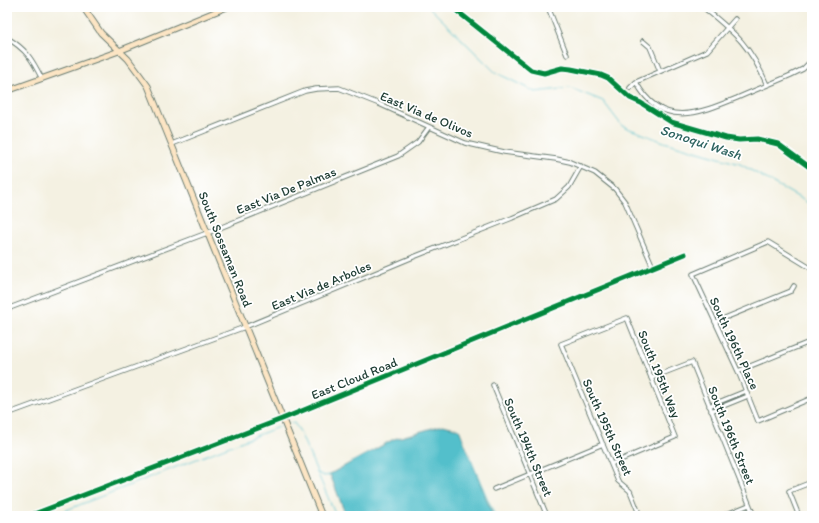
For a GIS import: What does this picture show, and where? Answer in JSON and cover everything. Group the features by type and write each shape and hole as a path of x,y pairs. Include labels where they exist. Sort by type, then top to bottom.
{"main road":[{"name":"South Sossaman Road","path":"83,7 101,33 128,59 146,83 322,516"},
{"path":"7,91 119,51 227,7"}],"street":[{"path":"548,7 567,55"},
{"path":"703,7 744,43 754,58 767,85"},
{"path":"630,88 636,82 707,51 735,19"},
{"path":"7,38 21,46 29,56 42,78"},
{"path":"643,41 650,47 660,71"},
{"path":"636,82 643,94 664,110 680,114 700,112 798,72 812,60"},
{"name":"East Via de Olivos","path":"172,144 305,91 339,88 377,103 465,143 504,152 556,159 581,166 595,172 606,180 625,202 653,267"},
{"name":"East Via De Palmas","path":"7,309 207,233 398,156 418,142 429,126"},
{"name":"East Via de Arboles","path":"7,414 245,327 556,199 569,187 581,166"},
{"name":"South 196th Place","path":"812,269 768,242 693,274 738,371 758,421 812,398"},
{"name":"East Cloud Road","path":"28,516 282,419 685,254"},
{"path":"715,322 791,290 794,286"},
{"name":"South 195th Way","path":"561,344 627,318 675,437 611,464"},
{"path":"738,371 812,340"},
{"name":"South 195th Street","path":"561,344 618,481 630,491 640,516"},
{"name":"South 196th Street","path":"651,378 692,362 754,516"},
{"name":"South 194th Street","path":"493,385 548,516"},
{"path":"709,406 746,391"},
{"path":"735,395 737,401"},
{"path":"711,411 748,396"},
{"path":"494,489 603,444"},
{"path":"799,516 789,491 812,482"},
{"path":"722,516 750,505"}],"water":[{"path":"443,425 459,429 493,516 386,516 381,511 362,516 346,516 330,474 394,439"}],"waterway":[{"name":"Sonoqui Wash","path":"429,7 495,72 535,92 570,88 603,101 622,126 664,142 740,164 812,205"},
{"path":"290,423 294,423 299,430 336,516"},
{"path":"51,516 281,426"},
{"path":"460,434 495,516"},
{"path":"350,463 370,453"},
{"path":"316,472 324,476 330,475"},
{"path":"341,516 345,513"}],"cycle path":[{"path":"452,7 531,70 544,73 562,68 601,75 608,78 630,98 641,103 671,122 726,138 739,140 757,139 778,144 812,169"},
{"path":"29,516 282,419 685,254"}]}
